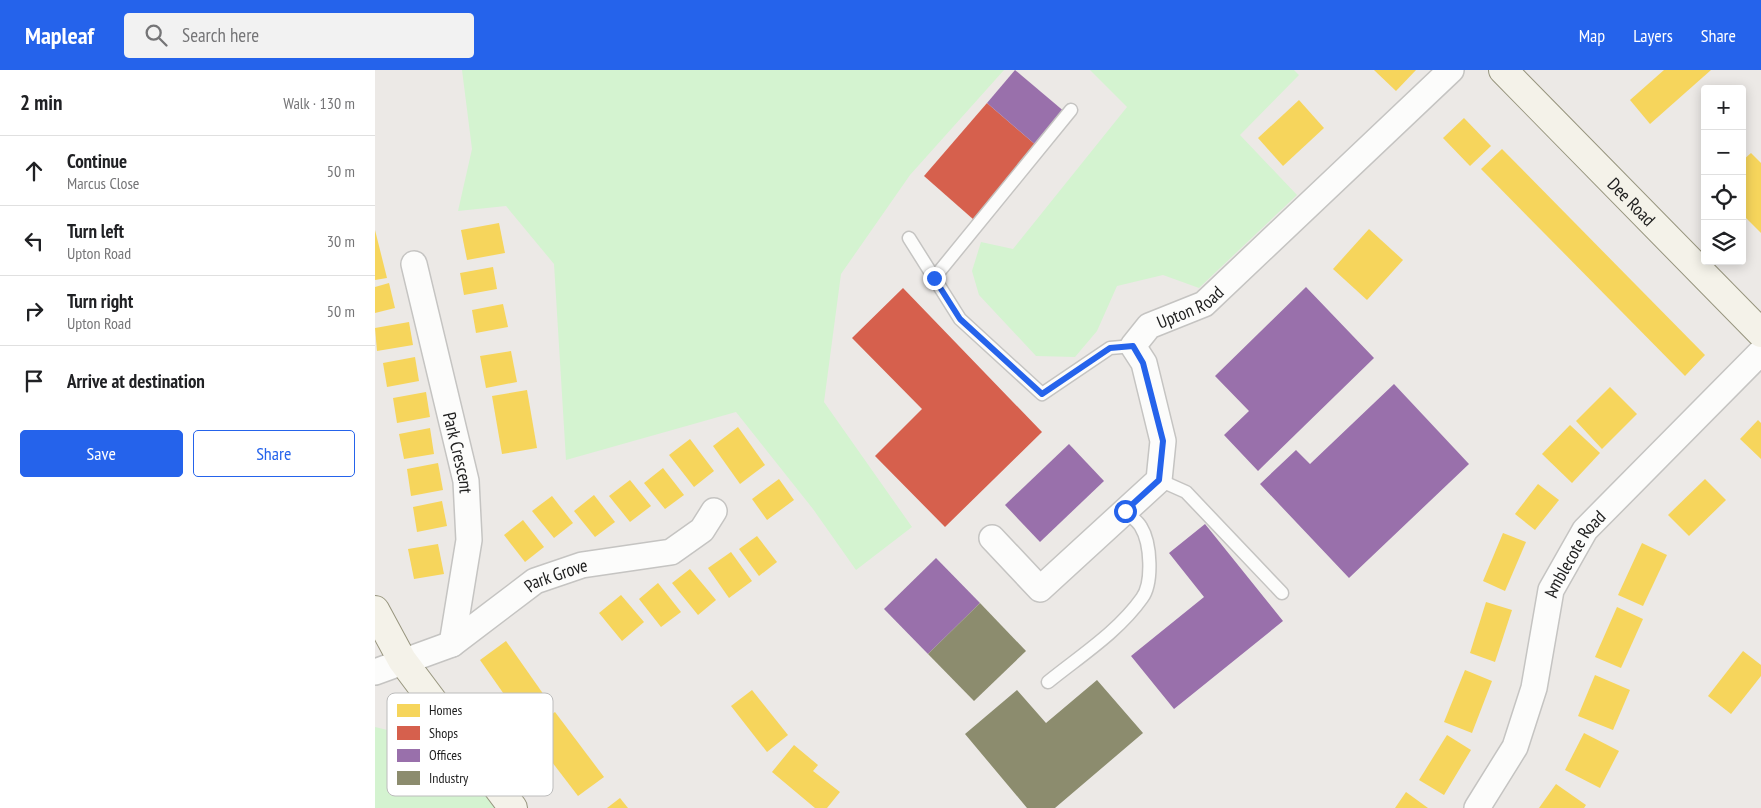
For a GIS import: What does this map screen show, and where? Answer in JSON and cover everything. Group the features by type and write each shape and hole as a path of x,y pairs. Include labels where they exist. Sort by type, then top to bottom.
{"street":[{"name":"Upton Road","path":"1133,346 1149,326 1204,304 1451,70"},
{"name":"Dee Road","path":"1503,70 1761,333"},
{"name":"Park Crescent","path":"414,264 466,481 469,540 452,644"},
{"path":"991,538 1040,589 1159,480 1163,441 1143,363 1133,346"},
{"name":"Amblecote Road","path":"1477,808 1515,747 1534,688 1551,590 1585,530 1761,352"},
{"name":"Park Grove","path":"375,672 402,660 452,644 535,581 582,565 671,552 703,530 714,511"},
{"path":"375,610 402,660 427,693"},
{"path":"504,796 513,808"}],"lane":[{"path":"934,278 1071,110"},
{"path":"909,238 960,319 1042,394 1110,348 1133,346"},
{"path":"1159,480 1186,492 1282,593"},
{"path":"1048,682 1115,628 1144,596 1149,576 1148,546 1141,527 1125,511"}],"green space":[{"path":"462,70 1004,70 910,175 841,274 824,402 912,527 856,570 813,509 736,412 566,460 554,264 506,206 458,211 472,149"},
{"path":"1090,70 1294,70 1299,75 1240,135 1297,195 1199,288 1163,275 1117,286 1097,331 1075,357 1036,356 979,295 972,271 981,242 1013,249 1127,107"},
{"path":"375,727 387,730 387,796 488,796 497,808 375,808"}],"building: Homes":[{"path":"1374,70 1416,70 1396,91"},
{"path":"1664,70 1711,70 1650,124 1630,100"},
{"path":"1299,100 1324,128 1283,166 1258,138"},
{"path":"1464,118 1491,146 1470,166 1443,138"},
{"path":"1502,149 1705,355 1685,376 1481,169"},
{"path":"1751,153 1761,163 1761,233 1746,218 1746,157"},
{"path":"499,223 505,253 467,260 461,230"},
{"path":"1369,229 1403,260 1367,300 1333,269"},
{"path":"375,230 387,278 375,280"},
{"path":"493,267 497,289 464,295 460,273"},
{"path":"389,283 395,308 375,313 375,287"},
{"path":"503,304 508,327 476,333 472,310"},
{"path":"409,322 413,345 377,351 375,328"},
{"path":"511,351 517,382 486,388 480,356"},
{"path":"415,357 419,381 387,387 383,363"},
{"path":"1610,387 1637,414 1602,449 1576,421"},
{"path":"527,390 537,448 502,454 492,396"},
{"path":"426,392 430,417 397,423 393,398"},
{"path":"1758,420 1761,423 1761,459 1740,439"},
{"path":"1570,425 1600,453 1572,483 1542,454"},
{"path":"738,427 765,465 740,484 713,446"},
{"path":"430,428 434,454 404,459 399,434"},
{"path":"690,439 714,471 694,487 669,455"},
{"path":"438,463 443,490 411,496 407,469"},
{"path":"663,468 684,495 665,509 644,483"},
{"path":"779,479 794,500 767,520 752,499"},
{"path":"1705,479 1726,500 1689,536 1668,515"},
{"path":"630,480 651,506 630,522 609,496"},
{"path":"1538,484 1559,500 1535,530 1515,514"},
{"path":"594,495 615,522 595,537 574,511"},
{"path":"552,496 573,523 554,538 532,511"},
{"path":"442,501 447,526 417,532 413,507"},
{"path":"523,520 544,547 525,562 504,535"},
{"path":"1503,533 1526,542 1505,591 1483,581"},
{"path":"757,536 777,562 759,576 739,549"},
{"path":"1642,543 1667,555 1643,606 1618,595"},
{"path":"438,544 444,574 414,579 408,549"},
{"path":"731,552 752,581 729,598 708,568"},
{"path":"690,569 716,600 698,615 672,583"},
{"path":"658,583 681,612 661,627 639,599"},
{"path":"621,595 644,622 622,641 599,613"},
{"path":"1486,602 1512,610 1495,662 1470,653"},
{"path":"1617,607 1643,619 1621,668 1595,657"},
{"path":"506,641 543,693 503,693 480,660"},
{"path":"1743,651 1761,665 1761,676 1731,714 1708,696"},
{"path":"1465,670 1492,681 1472,733 1444,722"},
{"path":"1595,675 1630,690 1613,730 1578,716"},
{"path":"752,690 788,735 767,752 731,706"},
{"path":"555,712 604,777 578,796 553,763 553,714"},
{"path":"1584,733 1619,751 1600,788 1565,770"},
{"path":"1447,735 1471,750 1444,795 1419,780"},
{"path":"794,745 818,765 813,771 840,792 827,808 815,808 772,772"},
{"path":"1556,784 1586,805 1584,808 1539,808"},
{"path":"1406,792 1428,808 1395,808"},
{"path":"620,798 628,808 607,808"}],"building: Shops":[{"path":"987,103 1037,146 974,220 924,176"},
{"path":"903,288 1042,432 945,527 875,456 922,409 852,338"}],"building: Offices":[{"path":"1015,70 1066,113 1037,146 987,103"},
{"path":"1306,287 1374,358 1258,471 1224,435 1249,411 1215,376"},
{"path":"1394,384 1469,464 1349,578 1260,484 1296,450 1310,464"},
{"path":"1069,444 1104,481 1040,542 1005,505"},
{"path":"1205,524 1283,621 1174,709 1131,656 1204,597 1169,553"},
{"path":"936,558 980,603 928,654 884,609"}],"building: Industry":[{"path":"980,603 1026,651 974,701 928,654"},
{"path":"1097,680 1143,733 1055,808 1027,808 965,734 1017,690 1046,723"}],"route":[{"path":"934,278 960,319 1042,394 1110,348 1133,346 1143,363 1163,441 1159,480 1125,511"}]}
